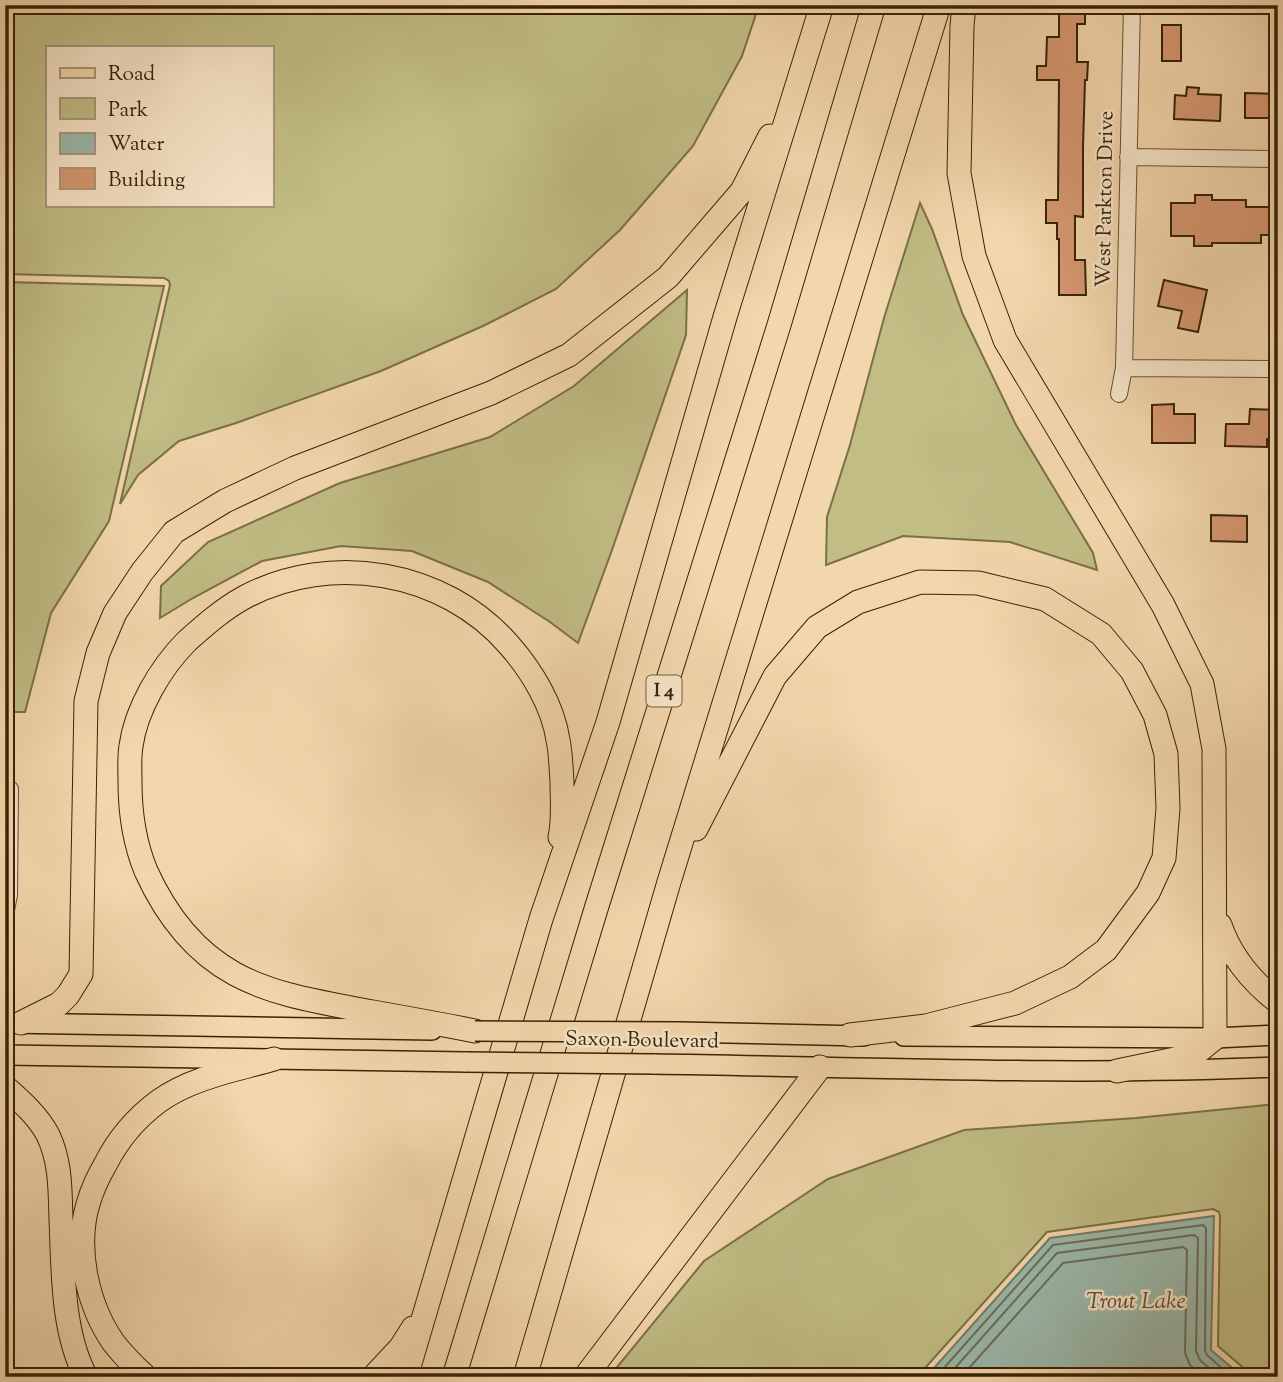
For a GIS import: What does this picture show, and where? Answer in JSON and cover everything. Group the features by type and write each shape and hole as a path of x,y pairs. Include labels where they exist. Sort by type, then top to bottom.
{"highway":[{"path":"406,1377 541,919 608,722 725,317 822,5"},
{"name":"I 4","path":"454,1377 596,909 779,326 874,5"},
{"path":"524,1377 669,882 939,5"},
{"path":"964,5 959,173 974,256 1005,341 1163,605 1202,684 1214,749 1215,1038 1200,1050 1175,1059 1117,1071"},
{"path":"13,1023 59,1003 68,995 81,974 86,701 98,653 115,613 142,572 174,532 225,501 295,468 491,393 569,355 668,277 742,191 800,77"},
{"path":"475,1031 303,999 260,986 233,973 206,955 179,928 157,894 142,861 133,829 130,801 131,746 139,717 162,671 201,628 219,614 244,598 299,577 360,572 395,578 422,585 475,613 499,633 518,656 551,712 558,739 561,830 541,919"},
{"path":"669,882 775,676 817,627 858,602 920,582 978,583 1045,599 1101,634 1132,671 1155,715 1166,754 1168,808 1164,858 1148,893 1106,950 1070,977 1015,1003 993,1009 926,1026 850,1035"},
{"path":"1216,911 1226,942 1238,963 1278,1002"},
{"path":"146,1377 130,1363 112,1340 89,1289 83,1231 87,1206 97,1179 125,1131 161,1100 206,1078 274,1059"},
{"path":"585,1377 820,1067"},
{"path":"5,1087 37,1119 48,1135 55,1154 60,1176 66,1307 78,1361 86,1377"},
{"path":"373,1377 401,1347 429,1297"}],"main road":[{"name":"Saxon Boulevard","path":"13,1023 850,1035 1215,1038 1278,1035"},
{"name":"Saxon Boulevard","path":"5,1055 987,1071 1278,1067"}],"street":[{"name":"West Parkton Drive","path":"1119,394 1124,368 1132,5"},
{"path":"1128,157 1278,159"},
{"path":"1124,368 1278,369"},
{"path":"5,915 9,895 10,789"}],"green space":[{"path":"5,5 759,5 742,56 693,146 620,230 556,289 483,326 381,371 179,441 138,475 120,504 170,285 164,278 5,274"},
{"path":"920,203 963,315 1016,425 1093,553 1097,570 1010,542 903,536 826,565 827,517"},
{"path":"5,282 164,286 109,521 51,613 25,712 5,712"},
{"path":"687,290 686,335 578,643 488,582 412,551 341,546 262,561 160,618 161,586 208,542 340,483 490,437 574,386"},
{"path":"1278,1104 1278,1377 1254,1377 1218,1346 1220,1216 1219,1212 1213,1209 1047,1232 917,1377 609,1377 704,1261 828,1179 964,1130 1136,1118"}],"water":[{"name":"Trout Lake","path":"1214,1216 1211,1350 1243,1377 926,1377 1050,1238"}],"building":[{"path":"1059,5 1085,5 1085,24 1077,24 1077,62 1088,62 1085,80 1083,217 1075,216 1075,260 1085,260 1086,295 1059,295 1057,223 1046,223 1046,200 1058,200 1059,80 1037,80 1037,66 1046,66 1047,37 1059,37"},
{"path":"1162,25 1181,25 1181,61 1162,61"},
{"path":"1187,87 1199,88 1198,94 1221,95 1220,121 1174,119 1175,95 1186,96"},
{"path":"1245,93 1278,94 1278,118 1245,118"},
{"path":"1195,195 1212,195 1212,200 1246,200 1246,207 1272,207 1272,235 1261,235 1261,243 1212,243 1212,246 1194,246 1194,236 1171,236 1171,203 1195,203"},
{"path":"1164,280 1207,290 1198,332 1178,328 1182,311 1158,306"},
{"path":"1174,404 1174,414 1195,414 1195,443 1152,443 1152,405"},
{"path":"1250,409 1278,410 1278,440 1267,439 1267,447 1225,446 1226,424 1249,424"},
{"path":"1211,515 1247,516 1247,542 1211,541"}]}
